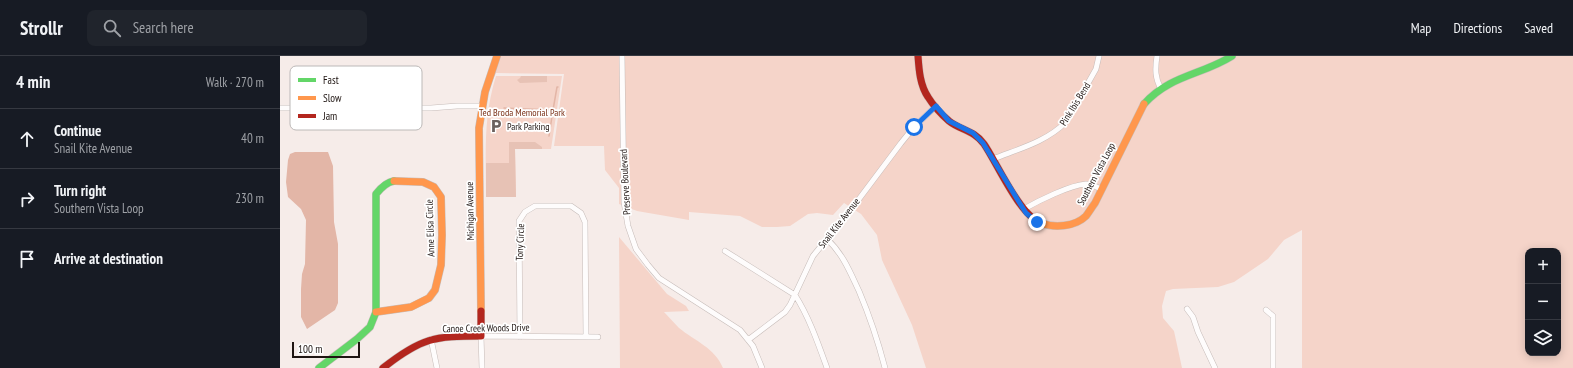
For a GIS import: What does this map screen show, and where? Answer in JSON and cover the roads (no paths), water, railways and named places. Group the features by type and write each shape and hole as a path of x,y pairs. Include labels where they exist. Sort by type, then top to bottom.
{"street":[{"name":"Michigan Avenue","path":"482,368 479,128 481,106 487,82 497,56"},
{"name":"Preserve Boulevard","path":"622,56 624,202 628,226 636,248 659,278 740,330 753,346 762,368"},
{"name":"Southern Vista Loop","path":"918,56 920,79 923,89 936,106 949,121 973,133 983,143 1024,209 1037,222 1049,226 1062,226 1073,223 1084,217 1095,203 1141,107 1150,96 1187,75 1224,62 1232,56"},
{"name":"Pink Ibis Bend","path":"993,159 1048,136 1066,122 1096,69 1099,56"},
{"path":"1157,56 1155,74 1161,89"},
{"path":"422,108 481,106"},
{"name":"Snail Kite Avenue","path":"748,340 785,312 790,305 813,256 914,127 936,106"},
{"name":"Anne Elisa Circle","path":"319,368 357,339 370,327 376,312 376,194 390,181 423,182 434,187 441,197 441,272 438,285 430,298 416,305 399,310 376,312"},
{"path":"1024,209 1073,187 1085,184 1101,189"},
{"name":"Tony Circle","path":"520,337 519,221 525,212 535,206 571,206 581,213 585,222 586,337"},
{"path":"827,239 836,247 845,261 878,341 885,368"},
{"path":"725,251 795,294 815,336 827,368"},
{"path":"1187,309 1193,317 1198,332 1215,368"},
{"path":"1266,310 1273,316 1273,368"},
{"name":"Canoe Creek Woods Drive","path":"383,368 411,348 431,339 458,336 598,337"},
{"path":"431,339 437,368"}],"waterway":[{"path":"504,108 553,110 558,87"},
{"path":"549,136 553,110"}],"place":[{"name":"Park Parking","path":"496,126"}],"park label":[{"name":"Ted Broda Memorial Park","path":"522,112"}]}
